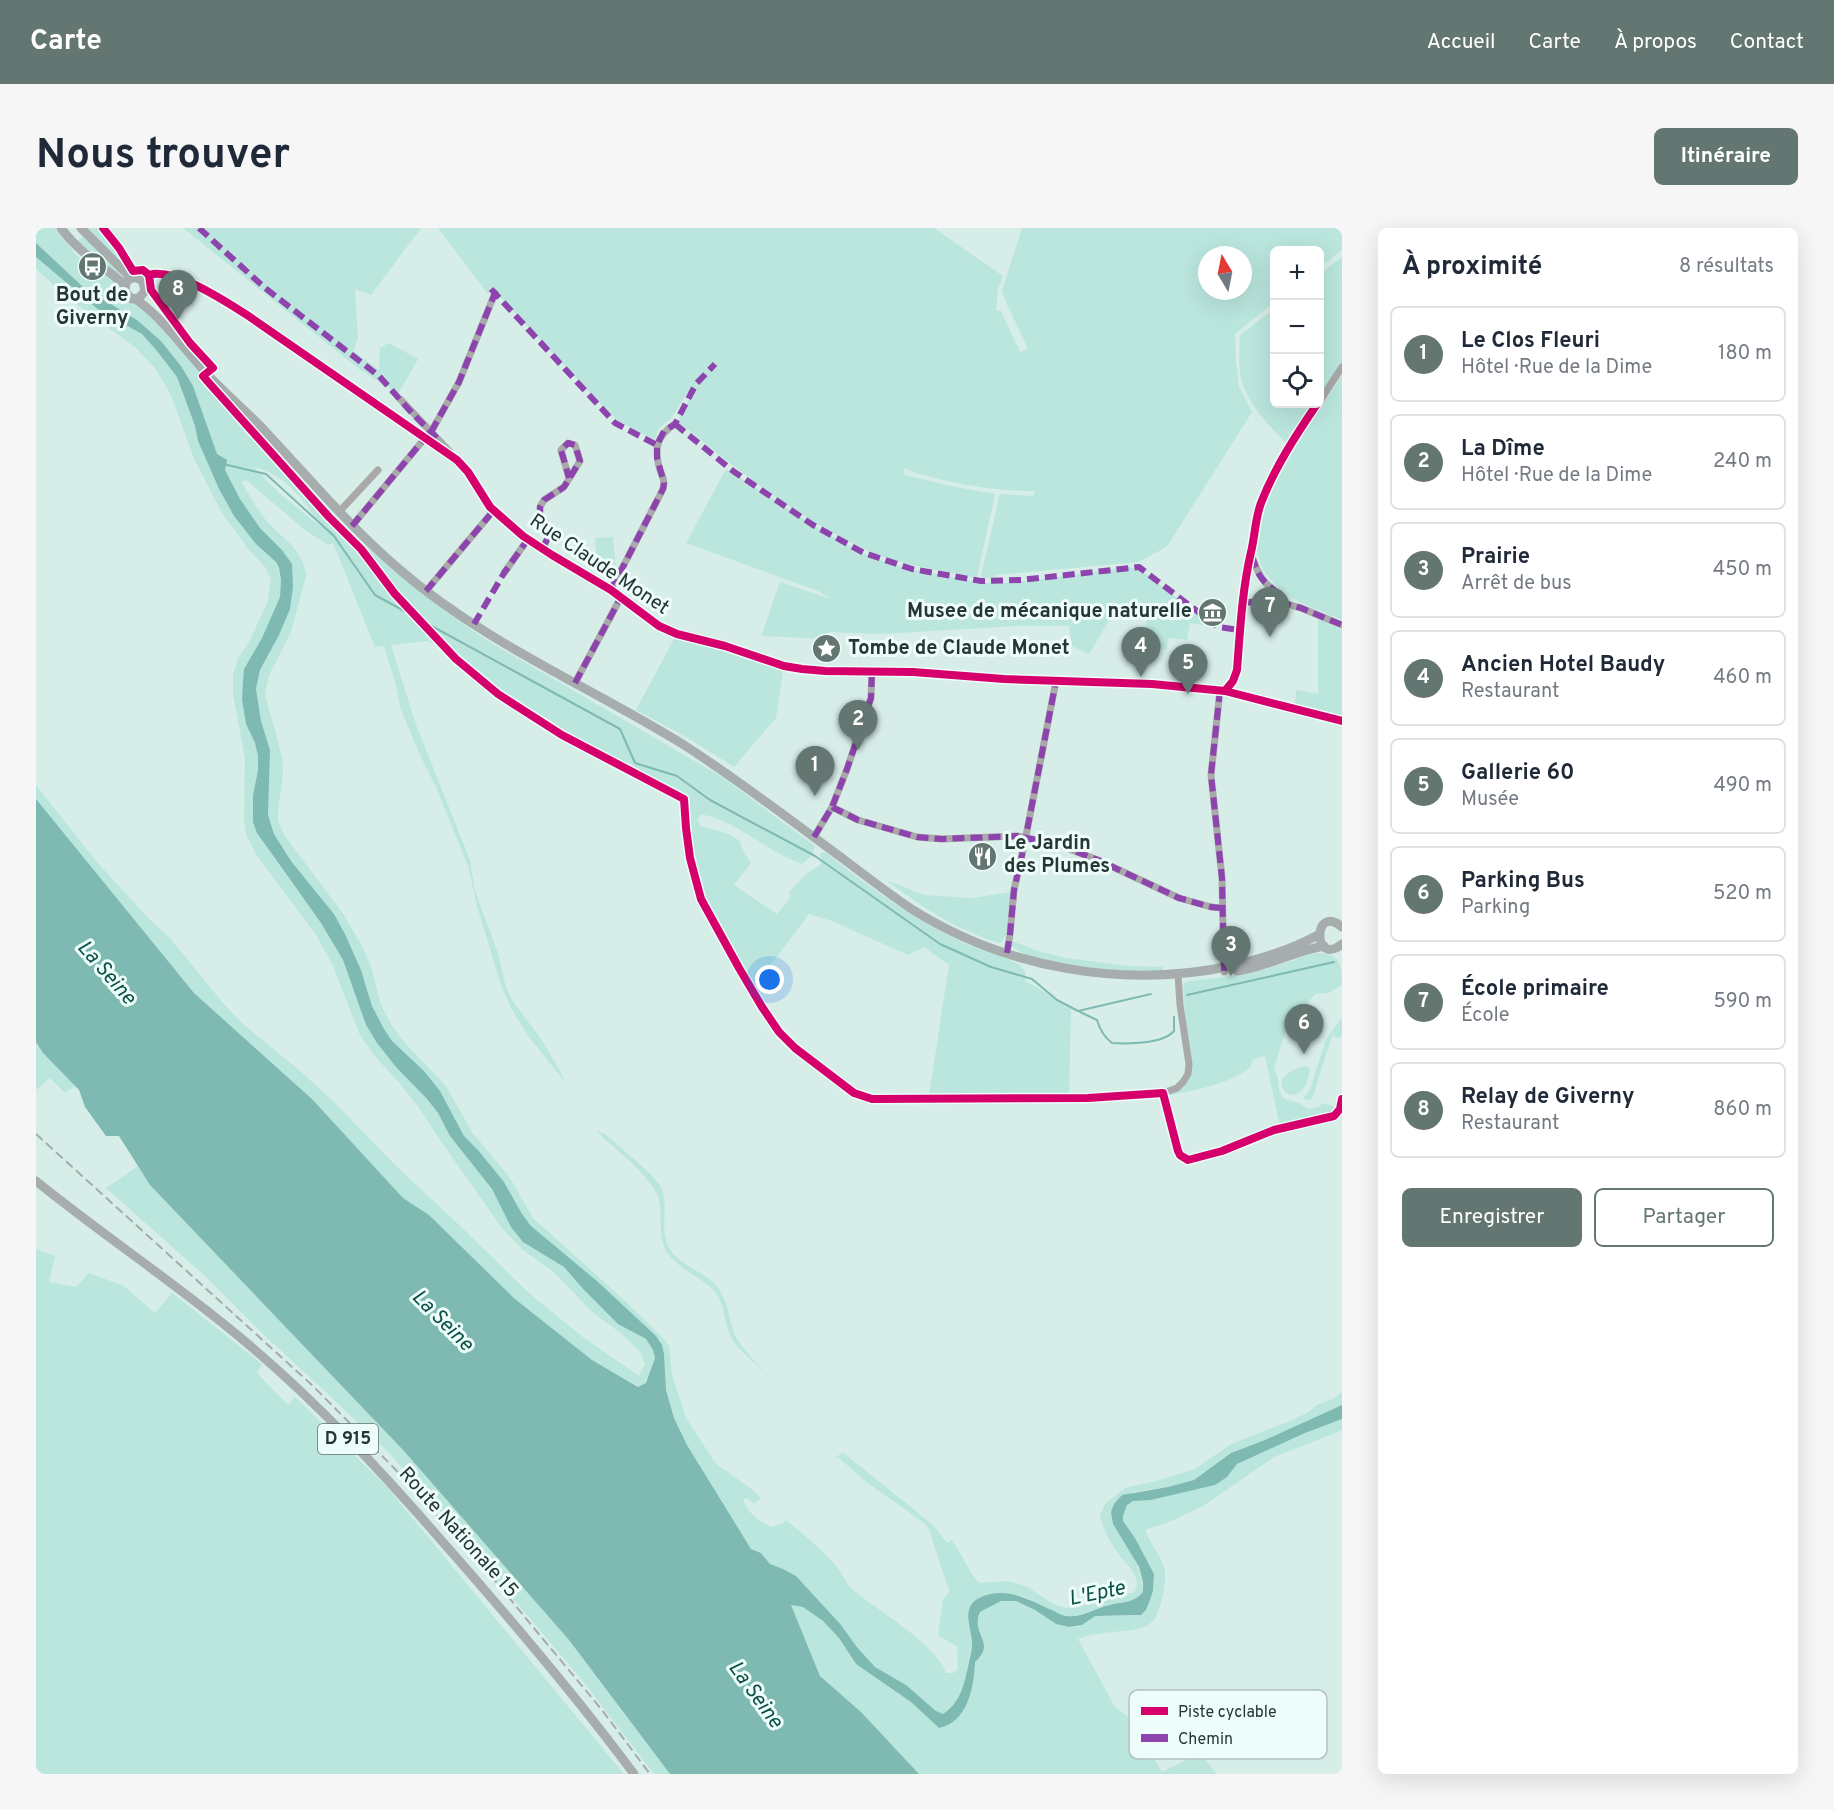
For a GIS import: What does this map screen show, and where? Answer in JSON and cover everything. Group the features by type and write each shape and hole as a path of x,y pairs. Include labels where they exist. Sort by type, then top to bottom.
{"main road":[{"path":"61,228 80,251 110,272 139,282"},
{"path":"81,228 139,282 156,315"},
{"path":"139,282 126,295 156,315 207,374 263,428 352,526 426,591 499,640 656,728 698,755 909,907 956,933 1035,962 1084,971 1137,976 1178,975 1252,968 1305,949 1324,946 1332,949 1342,944"},
{"path":"135,299 142,296 139,282"},
{"path":"1324,946 1320,941 1319,931 1329,922 1341,924"},
{"path":"1224,970 1279,953 1318,935"},
{"name":"Route Nationale 15","path":"36,1181 217,1318 282,1374 321,1412 470,1572 573,1695 634,1774"}],"street":[{"name":"Rue Claude Monet","path":"139,282 157,273 170,275 195,285 247,315 451,456 468,472 494,510 528,539 611,590 649,620 666,630 794,668 825,671 913,672 1004,680 1152,684 1223,691 1342,721"},
{"path":"431,432 459,382 495,293"},
{"path":"1324,393 1342,367"},
{"path":"401,400 451,452 451,456"},
{"path":"1224,970 1222,878 1212,775 1223,691 1233,681 1237,670 1246,575 1260,505 1288,449 1314,408"},
{"path":"611,590 663,489 664,483 657,458 657,445 664,431 675,424"},
{"path":"352,526 425,438"},
{"path":"339,512 378,470"},
{"path":"542,549 549,536 549,528 540,514 540,507 543,501 564,487 569,478"},
{"path":"426,591 494,510"},
{"path":"504,573 528,539"},
{"path":"1251,553 1259,574 1270,588 1282,597 1283,603"},
{"path":"575,683 621,597"},
{"path":"1243,602 1283,603 1301,608 1342,626"},
{"path":"814,837 832,807 871,698 872,671"},
{"path":"1006,953 1014,890 1056,681"},
{"path":"832,807 858,820 917,837 942,839 1010,836 1056,844 1179,898 1210,908 1222,908"},
{"path":"1028,1098 1113,1097 1163,1093 1178,1088 1188,1074 1189,1064 1178,975"}],"shaded area":[{"path":"36,228 55,228 75,254 88,265 106,271 121,288 125,299 152,316 244,426 249,436 268,456 272,448 379,556 436,604 483,638 722,777 815,846 812,855 802,864 776,852 729,824 701,815 697,820 700,826 729,834 740,841 751,863 734,885 777,914 790,898 789,892 805,875 821,864 820,853 825,852 875,890 927,924 964,943 1013,961 1025,972 1026,982 1071,1009 1069,1094 929,1095 949,965 924,947 908,955 832,921 809,914 754,987 707,904 692,848 687,797 593,749 524,709 472,670 444,643 428,641 391,645 415,722 470,860 475,891 498,953 505,984 512,1000 541,1039 564,1081 529,1037 511,1008 501,985 477,906 468,866 400,707 384,646 375,647 333,543 328,545 305,530 246,480 241,482 265,519 291,544 301,558 306,576 291,632 269,675 265,694 282,757 283,772 278,821 285,836 344,915 363,948 371,967 381,1005 391,1024 404,1042 446,1086 472,1132 510,1178 533,1218 623,1299 669,1346 672,1375 686,1418 716,1464 761,1498 754,1504 747,1498 743,1499 754,1516 771,1527 782,1524 786,1520 831,1560 853,1590 918,1639 940,1662 946,1673 953,1673 958,1670 957,1646 938,1636 943,1599 950,1591 929,1529 865,1481 839,1458 835,1459 841,1453 933,1525 947,1543 952,1540 980,1583 1008,1581 1026,1586 1055,1605 1066,1608 1089,1603 1099,1596 1133,1593 1136,1589 1135,1576 1109,1539 1100,1515 1105,1504 1125,1488 1195,1469 1231,1444 1290,1421 1342,1392 1342,1405 1231,1453 1194,1480 1168,1487 1132,1492 1113,1524 1133,1556 1140,1573 1143,1592 1136,1600 1109,1605 1086,1615 1064,1616 1025,1597 990,1594 968,1620 972,1644 963,1689 958,1700 943,1714 936,1711 906,1685 875,1667 796,1576 770,1564 761,1553 751,1549 687,1445 674,1417 666,1390 662,1345 656,1336 531,1226 504,1182 464,1136 440,1091 424,1071 392,1041 384,1029 372,1006 361,970 345,934 334,914 291,861 274,834 268,815 270,750 261,721 256,689 260,671 290,609 282,550 260,528 240,500 212,443 193,386 181,366 161,341 137,320 83,287 36,243","holes":["254,467 265,471 294,490 321,527 279,493"]},
{"path":"86,228 100,228 123,257 130,271"},
{"path":"183,228 421,228 371,295 355,289 358,337 353,351 379,370 380,348 389,343 418,359 398,394 359,369"},
{"path":"438,228 934,228 1003,276 998,289 996,310 1001,311 1020,352 1028,349 1002,290 1022,228 1342,228 1342,250 1324,264 1324,246 1270,246 1270,305 1235,334 1239,387 1252,412 1168,545 1138,562 983,578 981,576 1000,494 1033,496 1035,491 969,485 903,468 905,475 995,494 977,577 901,562 873,553 837,535 791,507 677,423 692,394 688,392 670,420 658,430 655,440 622,423 609,413 491,287 488,294"},
{"path":"85,234 120,272 118,275 76,242"},
{"path":"36,257 100,311 142,334 157,351 177,377 195,426 198,441 219,489 234,516 276,562 281,580 280,597 262,638 244,668 242,700 246,724 258,756 253,795 270,852 321,923 343,960 366,1025 377,1043 438,1113 450,1136 492,1189 502,1206 547,1256 564,1267 600,1306 633,1332 646,1339 655,1358 646,1383 639,1387 592,1360 515,1299 429,1215 403,1198 312,1099 194,993 36,799 36,785 96,861 150,920 169,937 244,1025 334,1102 397,1167 530,1294 584,1338 639,1376 645,1364 641,1353 622,1334 592,1312 556,1274 522,1249 501,1227 420,1109 372,1053 359,1033 333,966 316,935 257,856 246,834 244,821 245,758 233,694 233,675 238,659 250,640 268,601 271,579 265,567 249,550 222,513 195,461 170,393 155,368 136,348 67,297 36,269"},
{"path":"1342,257 1342,364 1324,391 1324,300 1324,271"},
{"path":"1270,312 1270,408 1312,408 1287,444 1257,411 1244,388 1240,369 1240,335"},
{"path":"1342,375 1342,620 1299,602 1277,587 1263,570 1255,545 1258,519 1290,453 1320,408 1324,408 1324,402"},
{"path":"726,469 829,535 889,564 983,583 1013,583 1130,567 1146,574 1215,627 1190,623 1187,640 1168,638 1167,650 1145,645 1147,615 1136,604 1119,604 1089,654 1072,646 1069,626 1017,626 881,634 829,632 829,639 761,636 780,582 831,599 818,591 686,543"},
{"path":"613,537 616,572 598,574 595,538"},
{"path":"1318,619 1342,630 1342,718 1295,706 1296,690 1318,694"},
{"path":"675,637 731,653 735,652 783,670 776,718 734,767 688,738 636,710"},
{"path":"886,880 924,895 972,898 1011,892 1006,934 1001,943 970,932 916,902"},
{"path":"1012,941 1066,958 1128,966 1163,967 1162,973 1083,967 1040,959 1012,946"},
{"path":"1316,953 1330,955 1338,961 1342,985 1328,993 1315,994 1287,1026 1274,1069 1281,1095 1285,1099 1309,1109 1319,1107 1323,1103 1342,1109 1342,1117 1286,1129 1215,1156 1184,1163 1171,1142 1161,1096 1167,1096 1175,1138 1187,1157 1232,1145 1280,1126 1265,1056 1253,1059 1250,1068 1231,1079 1212,1086 1171,1095 1170,1092 1189,1077 1183,984 1189,981 1254,972"},
{"path":"1342,1018 1342,1036 1339,1038 1332,1036 1312,1099 1306,1100 1304,1098 1310,1090 1326,1039"},
{"path":"36,1042 43,1053 75,1086 65,1093 50,1078 36,1090"},
{"path":"1306,1066 1310,1070 1304,1087 1298,1093 1289,1095 1284,1090 1282,1080 1294,1070"},
{"path":"596,1131 605,1134 658,1183 664,1196 665,1234 669,1248 680,1260 713,1282 722,1293 738,1341 771,1378 744,1354 732,1339 719,1297 715,1292 669,1255 661,1234 660,1204 655,1189 640,1171"},
{"path":"138,1166 150,1185 404,1451 569,1640 670,1774 654,1774 582,1680 391,1455 206,1277 106,1188"},
{"path":"36,1249 55,1256 49,1282 76,1287 89,1273 124,1286 155,1313 172,1293 262,1364 257,1373 288,1405 295,1397 386,1486 624,1774 36,1774"},
{"path":"1342,1419 1342,1430 1274,1457 1203,1506 1145,1530 1165,1572 1163,1595 1156,1617 1150,1624 1139,1629 1078,1639 1115,1707 1129,1717 1129,1759 1154,1759 1162,1772 1189,1759 1205,1759 1216,1774 919,1774 861,1712 820,1676 790,1604 803,1607 823,1621 839,1638 856,1664 911,1702 939,1727 972,1687 975,1662 981,1657 983,1639 977,1622 980,1612 1001,1601 1016,1601 1056,1624 1069,1627 1078,1627 1095,1616 1131,1616 1144,1613 1153,1591 1154,1574 1123,1521 1127,1505 1133,1501 1151,1500 1215,1485 1226,1477 1237,1464"}],"water":[{"name":"La Seine","path":"36,243 83,287 137,320 161,341 181,366 193,386 217,454 227,460 225,470 240,499 260,528 282,550 292,564 293,587 290,609 260,670 256,689 261,721 270,750 268,815 274,834 291,861 334,914 345,934 361,970 372,1006 384,1029 392,1041 424,1071 440,1091 464,1136 504,1182 531,1226 598,1282 656,1336 662,1345 664,1354 666,1390 674,1418 687,1445 751,1549 761,1553 770,1564 796,1576 841,1625 875,1667 906,1685 936,1711 943,1714 958,1698 964,1685 972,1649 968,1613 973,1602 988,1595 1006,1593 1024,1598 1062,1615 1072,1616 1136,1599 1143,1592 1139,1567 1113,1524 1111,1512 1114,1504 1122,1495 1194,1480 1231,1453 1342,1405 1342,1419 1237,1464 1227,1477 1215,1485 1151,1500 1133,1501 1127,1505 1123,1521 1154,1574 1153,1591 1146,1610 1141,1615 1095,1616 1082,1625 1069,1627 1056,1624 1016,1601 1001,1601 980,1612 978,1626 984,1649 975,1662 968,1702 957,1719 939,1728 911,1702 856,1664 839,1638 823,1621 803,1607 791,1605 820,1676 861,1712 919,1774 670,1774 569,1640 404,1451 150,1185 119,1136 106,1136 85,1107 79,1090 43,1053 36,1042 36,799 194,993 312,1099 403,1198 429,1215 515,1299 592,1360 638,1387 646,1383 655,1358 646,1339 618,1324 564,1267 523,1242 511,1227 492,1189 450,1136 438,1113 377,1043 366,1025 343,960 321,923 257,833 253,822 253,795 258,756 246,724 242,700 243,681 244,669 262,638 280,597 279,568 234,516 219,489 198,441 195,426 177,377 142,334 100,311 36,257"}],"waterway":[{"path":"223,464 266,474 334,536 375,595 620,729 635,763 677,776 710,800 815,856 940,944 991,967 1032,979 1057,1000 1078,1011 1151,994"},
{"path":"1187,995 1334,962"},
{"path":"1080,1012 1097,1020 1099,1027 1112,1043 1136,1043 1162,1038 1174,1031 1174,1017"}],"railway":[{"path":"36,1134 313,1386 395,1469 488,1572 602,1710 650,1774"}],"marked path":[{"path":"199,228 265,288 379,376 439,440"},
{"path":"491,289 615,423 657,445"},
{"path":"431,432 459,382 495,293"},
{"path":"611,590 663,489 664,483 657,458 657,445 664,431 675,424 696,384 715,364"},
{"path":"675,424 733,471 813,525 864,553 912,569 981,581 1021,580 1139,567 1218,627 1240,630"},
{"path":"352,526 425,438"},
{"path":"542,549 549,536 549,528 540,514 540,507 544,500 564,487 580,461 575,445 568,443 561,450 569,478"},
{"path":"426,591 494,510"},
{"path":"474,624 504,573 528,539"},
{"path":"1252,556 1261,577 1278,593 1283,603"},
{"path":"575,683 621,597"},
{"path":"1243,602 1283,603 1342,625"},
{"path":"814,837 832,807 847,769 871,698 872,671"},
{"path":"1007,953 1014,890 1056,681"},
{"path":"1220,690 1211,775 1222,878 1224,972"},
{"path":"832,807 858,820 917,837 942,839 1017,836 1056,844 1098,860 1179,898 1222,908"}],"cycle path":[{"path":"103,228 133,271 143,270 149,275 151,290 190,343 213,368 203,376 329,517 361,549 395,594 456,659 498,694 562,735 684,799 690,858 701,899 739,968 779,1032 795,1048 854,1093 872,1099 1088,1098 1163,1093 1178,1151 1188,1160 1222,1151 1274,1130 1334,1116 1340,1109 1342,1099"},
{"path":"149,275 160,274 185,281 247,315 457,460 468,472 490,507 523,536 611,590 659,626 677,634 725,646 784,666 802,669 1152,684 1225,691 1233,681 1237,670 1243,596 1259,509 1279,464 1314,408"},
{"path":"1225,691 1342,721"}],"place":[{"name":"Bout de Giverny","path":"92,266"},
{"name":"Relay de Giverny","path":"178,320"},
{"name":"Musee de mécanique naturelle","path":"1213,612"},
{"name":"École primaire","path":"1270,637"},
{"name":"Tombe de Claude Monet","path":"827,649"},
{"name":"Ancien Hotel Baudy","path":"1141,677"},
{"name":"Gallerie 60","path":"1188,694"},
{"name":"La Dîme","path":"858,750"},
{"name":"Le Clos Fleuri","path":"815,796"},
{"name":"Le Jardin des Plumes","path":"983,856"},
{"name":"Prairie","path":"1231,976"},
{"name":"Parking Bus","path":"1304,1054"}],"water label":[{"name":"L'Epte","path":"1097,1594"}]}
